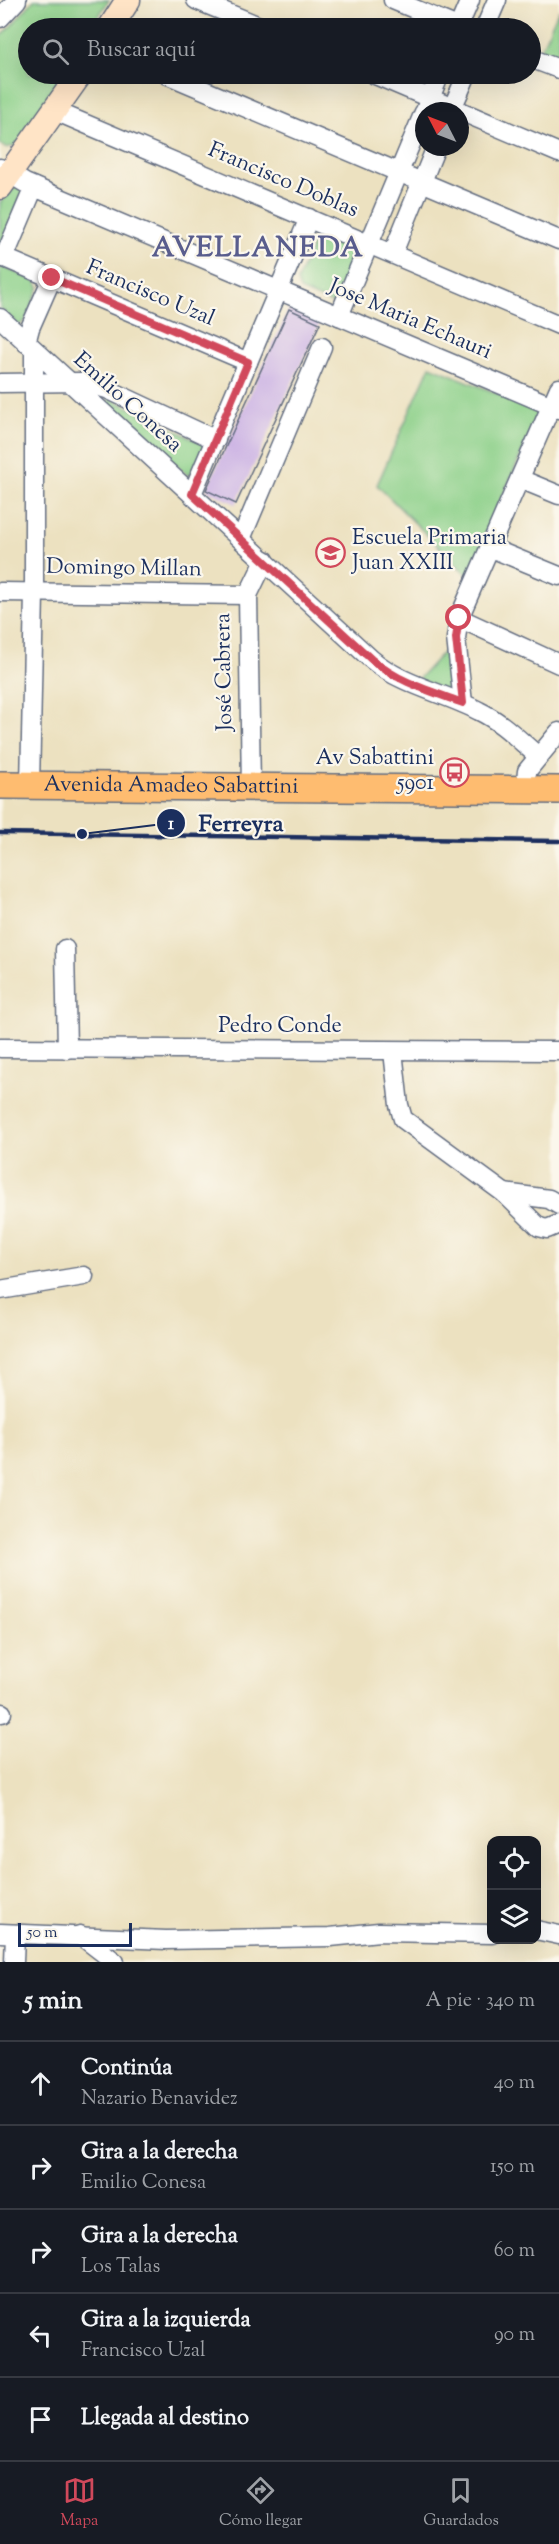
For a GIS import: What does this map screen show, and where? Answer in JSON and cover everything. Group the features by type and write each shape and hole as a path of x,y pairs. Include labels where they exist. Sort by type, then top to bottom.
{"main road":[{"path":"116,18 128,0"},
{"path":"3,177 73,84"},
{"name":"Avenida Amadeo Sabattini","path":"0,785 559,790"}],"street":[{"path":"0,18 16,0"},
{"path":"196,0 240,18"},
{"path":"393,0 435,18"},
{"path":"463,18 470,0"},
{"path":"489,18 497,0"},
{"path":"541,62 559,69"},
{"path":"190,84 559,240"},
{"path":"389,84 418,102"},
{"path":"428,102 436,84"},
{"path":"455,102 462,84"},
{"name":"Francisco Doblas","path":"55,111 559,325"},
{"path":"469,116 559,153"},
{"path":"339,316 415,134"},
{"path":"393,253 433,156"},
{"name":"Jose Maria Echauri","path":"3,177 34,187 555,408"},
{"path":"2,257 34,187"},
{"path":"192,494 309,218"},
{"name":"Francisco Uzal","path":"2,257 248,362"},
{"path":"30,786 34,592 33,383 30,328 52,278"},
{"name":"Emilio Conesa","path":"0,318 386,672 407,683 463,703 504,726 538,756"},
{"path":"241,538 322,347"},
{"path":"0,383 67,381 107,389 216,440"},
{"path":"463,703 456,638 459,618 492,548 520,479 555,408 559,388"},
{"path":"520,479 559,495"},
{"path":"492,548 559,576"},
{"name":"José Cabrera","path":"251,788 248,595 265,560"},
{"name":"Domingo Millan","path":"0,592 248,595"},
{"path":"459,618 559,663"},
{"path":"525,790 527,771 559,732"},
{"path":"65,949 67,1049"},
{"name":"Pedro Conde","path":"0,1048 393,1052 559,1051"},
{"path":"393,1052 399,1106 403,1119 504,1192 539,1227 548,1228 559,1224"},
{"path":"504,1192 549,1199 559,1205"},
{"path":"0,1290 84,1276"},
{"path":"541,1931 559,1935"},
{"path":"14,1962 7,1933 166,1940 330,1937 379,1932 487,1934"},
{"path":"80,1935 115,1962"}],"green space":[{"path":"34,0 109,0 97,18 18,18 18,84 57,84 18,145 5,148 0,144 0,38"},
{"path":"559,9 559,61 541,54 541,49"},
{"path":"15,186 25,189 0,247 0,203"},
{"path":"328,234 349,243 357,256 340,301 333,304 300,290 297,281 316,237"},
{"path":"0,266 35,280 39,287 26,320 18,326 0,308"},
{"path":"430,366 540,411 468,576 377,485"},
{"path":"110,398 206,445 189,476 107,403"},
{"path":"456,638 463,703 413,685"}],"building":[{"path":"289,309 320,323 236,504 206,490"}],"railway":[{"path":"0,833 559,841"}],"place":[{"name":"Escuela Primaria Juan XXIII","path":"331,552"},
{"name":"Av Sabattini 5901","path":"455,772"},
{"name":"Ferreyra","path":"82,834"}],"district":[{"name":"AVELLANEDA","path":"258,249"}],"route":[{"path":"52,278 248,362 192,494 386,672 407,683 463,703 456,638 459,618"}]}
